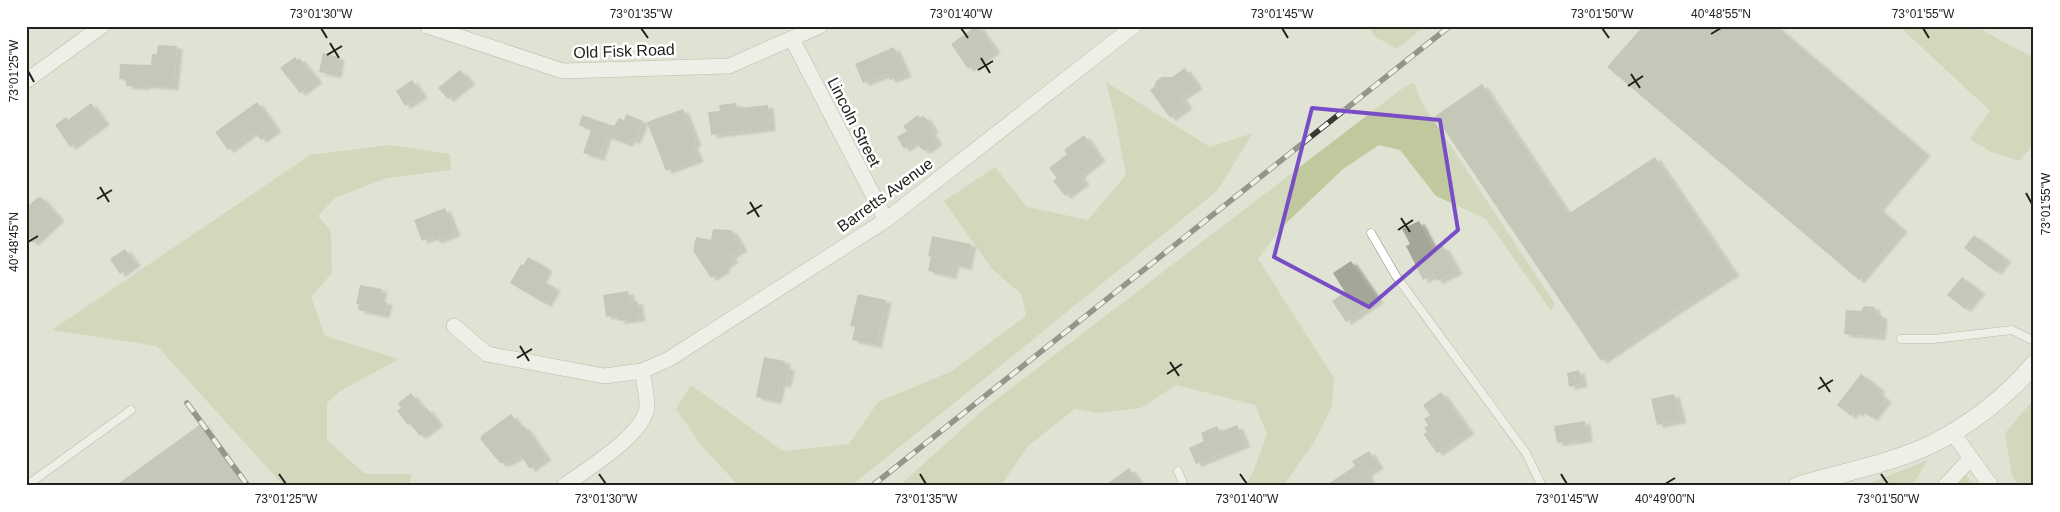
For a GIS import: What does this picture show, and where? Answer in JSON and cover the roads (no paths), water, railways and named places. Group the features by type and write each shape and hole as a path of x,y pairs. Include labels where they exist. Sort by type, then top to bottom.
{"street":[{"path":"26,82 102,26"},
{"name":"Old Fisk Road","path":"427,26 563,71 729,66 820,26"},
{"name":"Barretts Avenue","path":"454,326 486,354 604,376 642,371 669,359 886,220 1134,26"},
{"name":"Lincoln Street","path":"792,39 886,220"},
{"path":"1797,486 1904,455 1931,444 1998,401 2034,364"},
{"path":"564,486 623,443 637,428 647,408 642,371"},
{"path":"1952,432 1991,486"},
{"path":"1945,486 1970,458"}],"lane":[{"path":"1370,233 1396,276 1526,453 1542,486"},
{"path":"1901,340 1934,339 2012,330 2034,341"},
{"path":"26,486 131,410"},
{"path":"1178,471 1184,486"}],"railway":[{"path":"872,486 1450,26"},
{"path":"187,403 248,486"}]}
